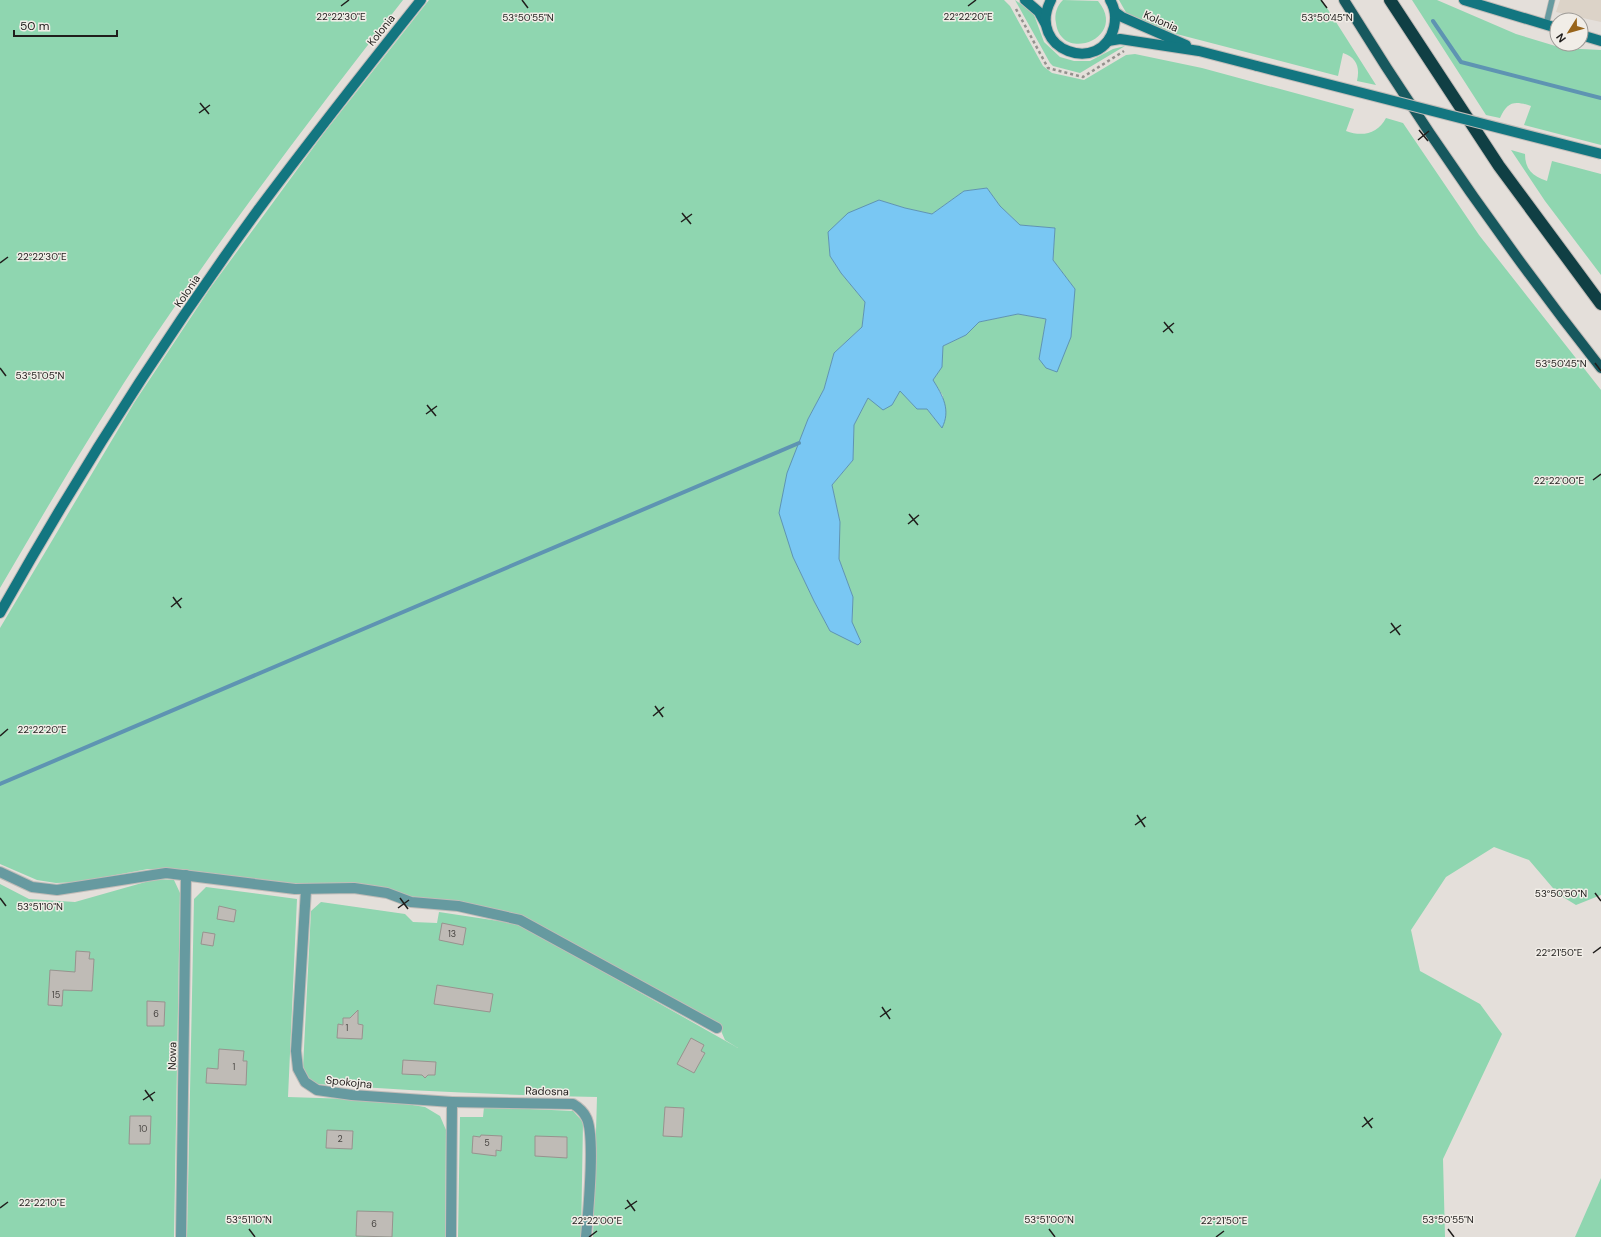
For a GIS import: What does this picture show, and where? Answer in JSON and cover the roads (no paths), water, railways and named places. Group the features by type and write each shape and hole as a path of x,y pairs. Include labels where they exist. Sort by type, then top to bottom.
{"highway":[{"path":"1390,0 1499,166 1601,304"}],"main road":[{"name":"Kolonia","path":"0,613 87,465 194,301 308,144 421,0"},
{"path":"1025,0 1035,9 1045,23 1049,34 1056,44 1065,50 1076,54 1088,53 1099,49 1108,41 1114,27 1115,12 1110,0"},
{"path":"1045,23 1046,14 1051,0"},
{"path":"1344,0 1427,130 1465,186 1601,368"},
{"path":"1464,0 1549,26"},
{"name":"Kolonia","path":"1115,12 1122,17 1199,51"},
{"path":"1589,37 1601,41"},
{"name":"Kolonia","path":"1108,41 1120,39 1199,51 1601,154"}],"street":[{"path":"0,872 32,887 57,890 166,873 306,890 354,888 387,894 411,902 458,906 520,920 717,1028"},
{"name":"Nowa","path":"181,1237 186,875"},
{"name":"Spokojna","path":"306,890 296,1051 298,1069 305,1082 317,1090 324,1091 452,1102"},
{"path":"451,1237 452,1102"},
{"name":"Radosna","path":"452,1102 573,1104 582,1110 587,1118 592,1135 586,1237"}],"lane":[{"path":"1546,25 1552,0"}],"water":[{"path":"987,188 1000,206 1020,225 1055,228 1053,260 1075,289 1071,337 1057,372 1046,368 1039,359 1046,319 1018,314 979,322 966,335 943,346 942,367 933,380 945,403 946,415 942,428 927,409 917,409 900,391 892,405 883,410 868,398 854,425 853,460 832,485 840,522 839,559 853,597 852,622 861,642 858,645 830,631 793,557 779,513 787,473 808,419 824,389 834,353 862,327 865,302 841,273 830,256 828,232 848,213 879,200 932,214 964,191"}],"waterway":[{"path":"1433,21 1461,62 1601,98"},
{"path":"0,784 799,443"}]}
